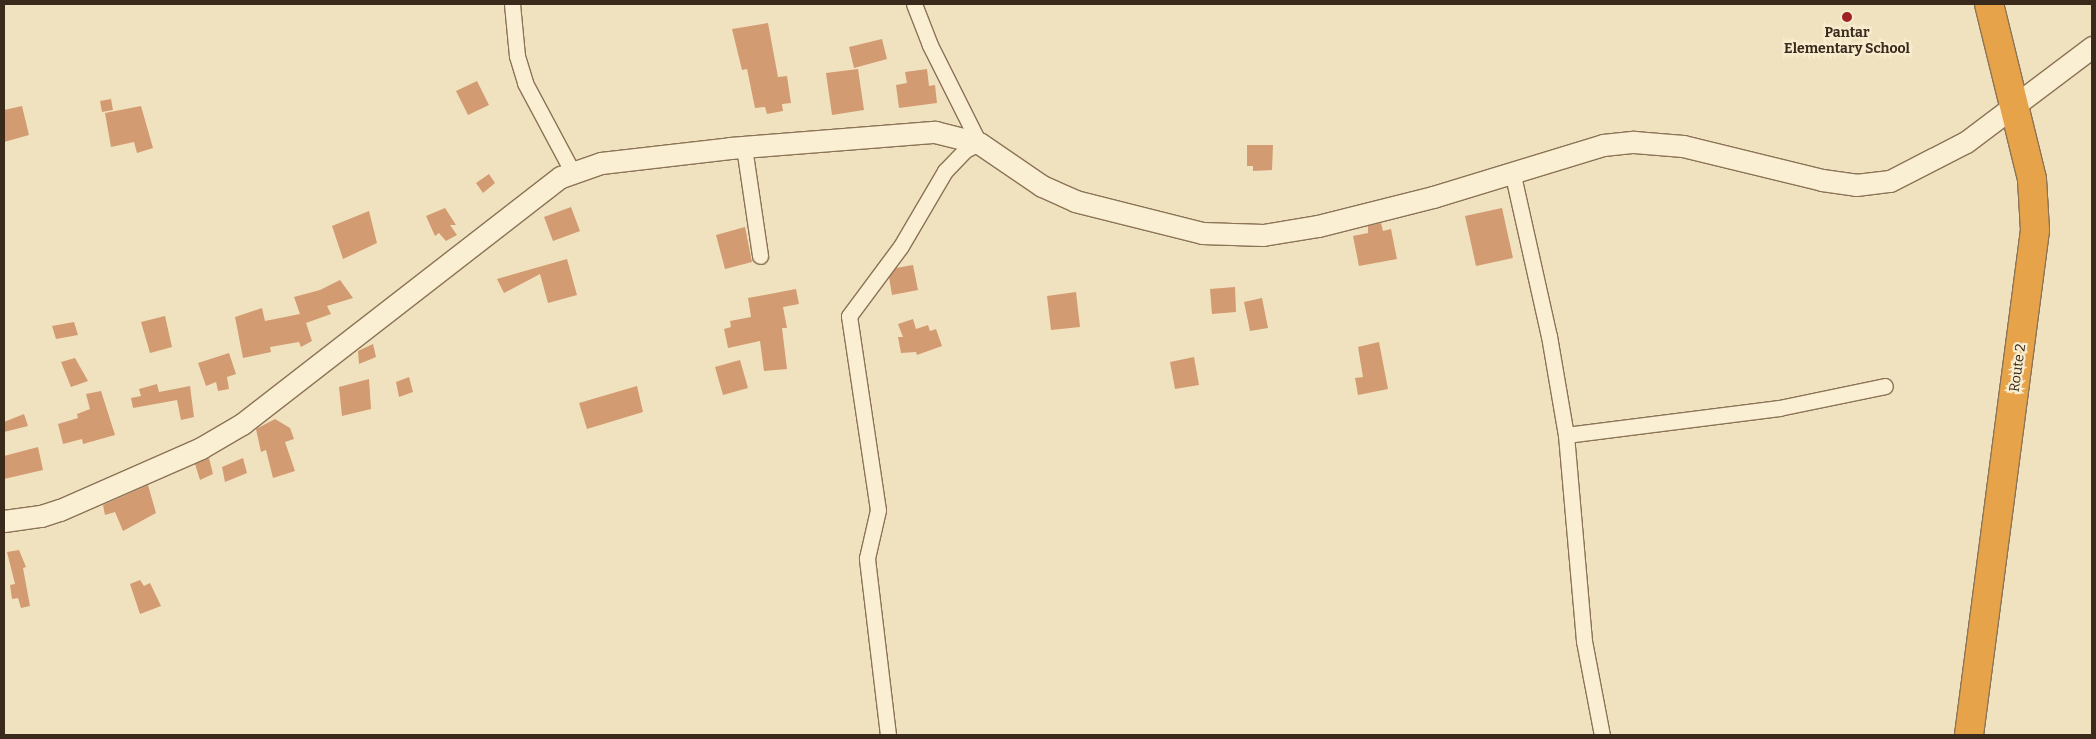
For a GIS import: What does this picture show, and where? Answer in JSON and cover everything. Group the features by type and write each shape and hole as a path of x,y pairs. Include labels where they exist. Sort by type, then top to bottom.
{"highway":[{"name":"Route 2","path":"1969,735 2025,322 2034,222 2032,179 1989,4"}],"street":[{"path":"512,4 517,56 525,83 573,173"},
{"path":"914,4 930,44 979,143"},
{"path":"4,521 41,516 60,510 201,448 242,424 561,177 601,163 744,147 935,132 979,143 1058,194 1089,205 1202,233 1263,235 1318,226 1433,197 1512,171 1603,145 1656,142 1683,146 1822,180 1873,184 1890,181 1958,147 2092,47"},
{"path":"888,735 867,558 878,510 849,316 901,246 945,171 965,150 979,143"},
{"path":"744,147 760,256"},
{"path":"1512,171 1549,336 1566,434 1584,641 1602,735"},
{"path":"1566,434 1779,408 1884,386"}],"building":[{"path":"768,23 778,77 787,76 791,103 782,104 783,111 767,114 765,107 755,108 747,69 742,70 732,29"},
{"path":"882,39 887,59 854,68 849,47"},
{"path":"858,69 864,110 832,115 826,73"},
{"path":"927,69 929,86 935,85 937,103 899,108 896,85 907,83 905,72"},
{"path":"477,81 489,105 468,115 456,91"},
{"path":"111,99 113,110 102,112 100,101"},
{"path":"22,106 29,135 4,142 4,110"},
{"path":"141,106 153,148 137,153 134,142 111,147 105,113"},
{"path":"1247,145 1273,145 1272,170 1253,171 1253,166 1247,166"},
{"path":"489,174 495,183 483,193 476,183"},
{"path":"571,207 580,231 553,241 544,217"},
{"path":"445,208 456,225 450,225 457,235 446,241 439,233 435,236 426,216"},
{"path":"1502,208 1513,258 1476,266 1465,216"},
{"path":"369,211 377,243 343,259 332,226"},
{"path":"1381,223 1383,231 1391,229 1397,259 1359,266 1353,236 1368,233 1368,226"},
{"path":"745,227 752,262 725,269 716,235"},
{"path":"567,259 577,295 548,303 540,274 504,293 497,279"},
{"path":"913,265 918,290 892,295 889,277 896,268"},
{"path":"340,280 353,298 327,306 331,314 306,323 312,341 301,347 299,342 270,347 271,352 243,358 235,317 262,308 265,321 300,314 294,297 320,290"},
{"path":"1235,287 1236,312 1212,314 1210,289"},
{"path":"796,289 799,304 783,307 787,328 782,328 787,369 764,371 760,341 728,348 724,329 731,327 730,321 751,317 748,298"},
{"path":"1076,292 1080,327 1051,330 1047,296"},
{"path":"1262,298 1268,328 1250,331 1244,302"},
{"path":"165,316 172,347 150,353 141,322"},
{"path":"913,319 916,329 928,325 930,331 936,329 942,346 917,355 916,352 901,353 898,337 903,337 898,324"},
{"path":"74,322 78,335 56,339 52,326"},
{"path":"1379,342 1388,389 1358,395 1355,378 1363,377 1358,347"},
{"path":"373,344 376,357 359,364 358,351"},
{"path":"229,353 236,374 227,377 229,389 218,391 216,382 206,386 198,363"},
{"path":"1194,357 1199,385 1175,389 1170,362"},
{"path":"75,358 88,381 71,387 61,362"},
{"path":"740,360 748,388 723,395 715,367"},
{"path":"409,377 413,392 399,397 396,382"},
{"path":"369,379 371,409 342,416 339,387"},
{"path":"157,384 159,392 190,386 194,417 181,420 177,400 133,408 131,398 141,396 139,389"},
{"path":"637,386 643,412 587,429 579,403"},
{"path":"101,391 115,435 83,444 82,439 63,444 58,424 78,418 77,414 90,409 86,394"},
{"path":"24,414 28,426 4,432 4,422"},
{"path":"275,419 290,428 294,439 285,442 295,471 273,478 266,450 261,452 256,429"},
{"path":"38,447 43,470 4,479 4,456"},
{"path":"209,458 213,474 200,480 195,464"},
{"path":"243,458 247,473 225,482 222,467"},
{"path":"148,485 156,513 123,531 115,512 105,515 103,505"},
{"path":"19,550 26,567 23,568 30,606 21,608 18,598 12,599 10,585 15,584 7,552"},
{"path":"140,580 144,586 150,583 161,606 140,614 130,584"}],"place":[{"name":"Pantar Elementary School","path":"1847,17"}]}
